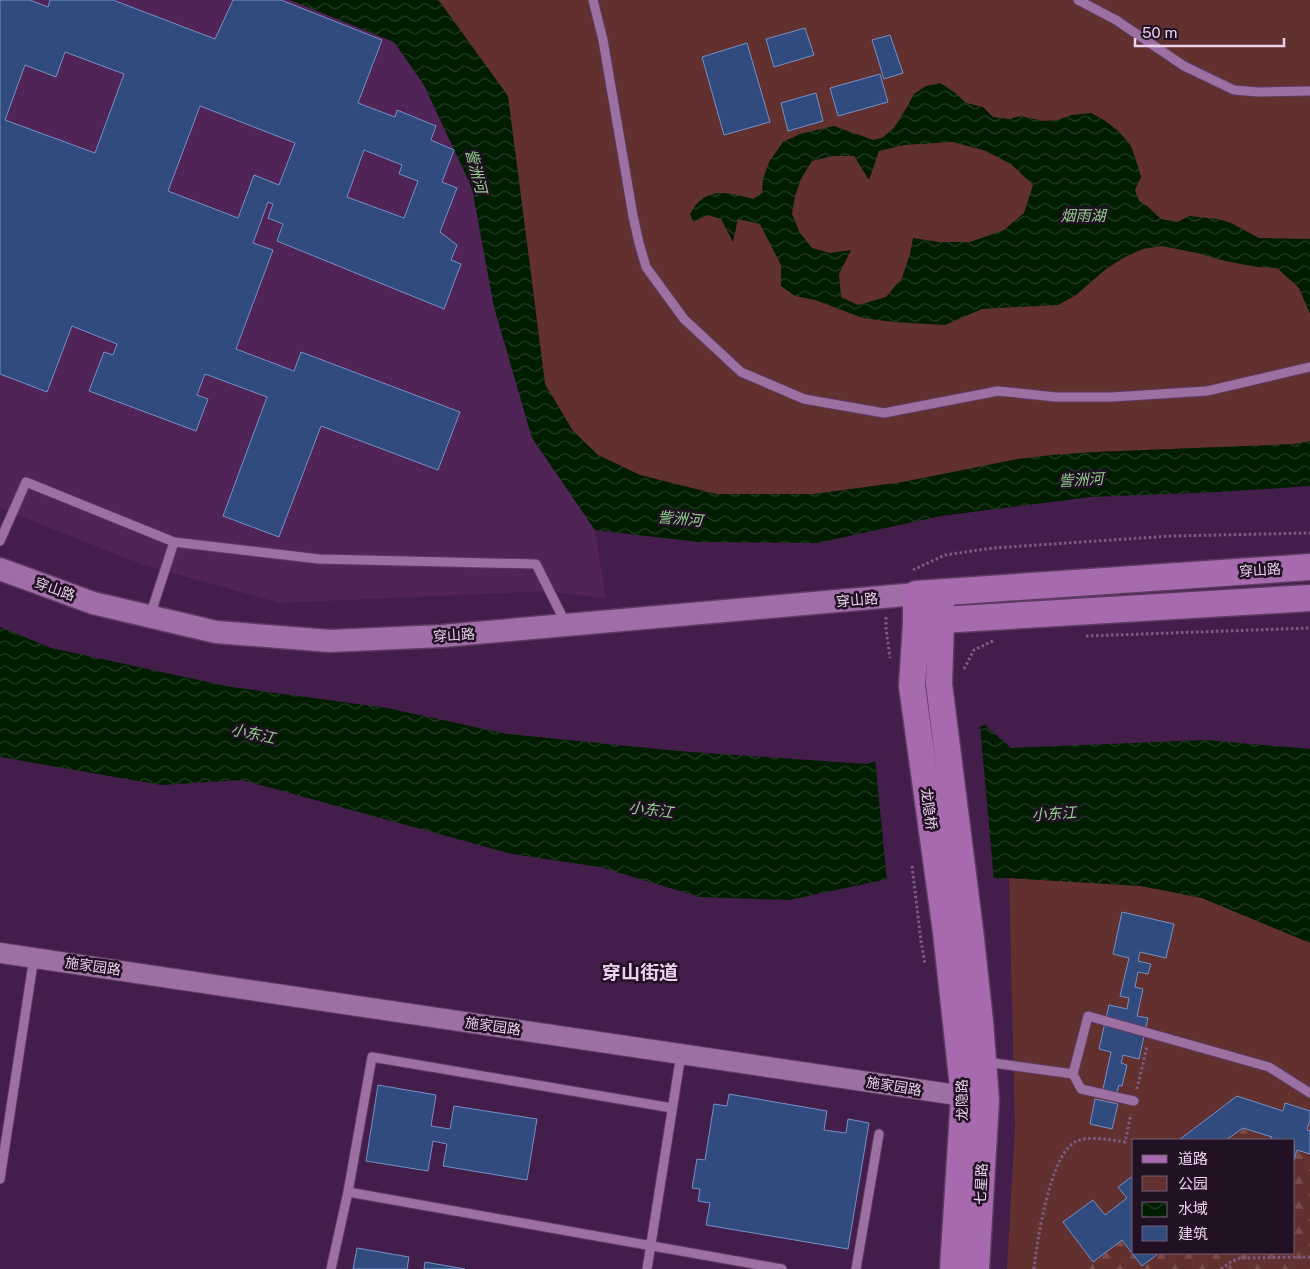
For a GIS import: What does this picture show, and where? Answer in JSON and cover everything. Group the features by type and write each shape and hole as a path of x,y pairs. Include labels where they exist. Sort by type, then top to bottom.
{"main road":[{"name":"穿山路","path":"0,570 93,603 216,632 330,641 442,636 928,594 1310,567"},
{"path":"928,594 942,620 951,680"},
{"path":"916,624 928,594"},
{"path":"916,624 942,620 1310,598"},
{"name":"龙隐桥","path":"916,624 912,686 958,931"},
{"name":"龙隐桥","path":"951,680 958,931"},
{"name":"龙隐路","path":"953,1269 975,1098 983,1062 958,931"},
{"name":"龙隐路","path":"958,931 975,1098"},
{"name":"七星路","path":"975,1098 976,1269"}],"street":[{"name":"施家园路","path":"0,953 975,1098"}],"lane":[{"path":"592,0 603,40 633,216 646,267 684,319 741,372 804,399 884,413 998,390 1056,397 1112,398 1207,391 1310,367"},
{"path":"1078,0 1116,20 1184,66 1234,90 1258,92 1310,91"},
{"path":"0,541 26,482 174,542 319,559 536,564 566,625"},
{"path":"150,617 174,542"},
{"path":"0,1178 34,957"},
{"path":"1134,1101 1081,1089 1073,1074 1088,1016 1269,1066 1310,1093"},
{"path":"647,1269 681,1054"},
{"path":"331,1269 348,1192 372,1057 672,1108"},
{"path":"983,1062 1073,1074"},
{"path":"856,1269 878,1134"},
{"path":"348,1192 782,1269"}],"path":[{"path":"1084,636 1310,628"},
{"path":"951,680 964,667 974,650 995,640"},
{"path":"1035,1268 1043,1210 1059,1161 1074,1142 1088,1138 1125,1142 1150,1033"},
{"path":"1221,1269 1240,1258 1310,1257"}],"shaded area":[{"path":"0,0 290,0 394,42 424,85 472,188 494,307 532,438 595,530 606,599 549,591 280,603 141,564 0,508"}],"green space":[{"path":"437,0 1310,0 1310,441 1295,444 1052,455 1018,459 903,482 814,494 716,494 640,475 598,455 573,431 545,384 516,156 440,2"},
{"path":"1009,878 1141,886 1202,898 1310,943 1310,1269 1007,1269 1015,1127"},
{"path":"1243,1128 1272,1137 1271,1139 1227,1139"},
{"path":"1297,1150 1310,1154 1310,1269 1087,1269 1093,1262 1122,1240 1142,1265 1158,1254 1295,1254 1295,1157"}],"water":[{"name":"訾洲河","path":"290,0 437,0 508,96 545,384 573,431 598,455 640,475 716,494 814,494 903,482 1018,459 1052,455 1295,444 1310,441 1310,486 1091,497 941,516 817,543 699,542 595,530 532,438 494,307 472,188 424,85 394,42"},
{"name":"烟雨湖","path":"940,83 966,103 983,107 993,117 1008,119 1022,116 1042,121 1091,113 1104,120 1130,144 1141,177 1135,190 1139,201 1161,219 1178,222 1189,216 1218,219 1231,223 1259,238 1310,239 1310,314 1299,288 1277,268 1258,267 1225,261 1162,246 1143,249 1123,258 1106,269 1076,295 1058,305 982,309 945,325 863,318 815,300 795,296 781,286 781,265 760,224 738,219 733,242 721,219 708,215 693,222 690,214 697,204 712,194 726,193 753,199 762,193 763,179 769,162 783,142 800,134 834,126 873,140 882,138 894,128 914,94 926,86","holes":["953,142 986,151 1011,164 1033,185 1024,213 1004,230 970,242 939,242 913,238 902,278 886,297 858,305 841,297 839,274 851,250 830,253 812,248 800,233 792,214 795,196 802,177 812,161 833,156 854,156 869,180 879,151 904,145"]},
{"name":"小东江","path":"0,627 51,648 231,687 387,708 507,734 678,751 867,764 985,725 1011,748 1205,740 1310,749 1310,943 1202,898 1141,886 1009,878 888,879 789,900 700,897 600,867 512,854 242,780 161,785 0,757"}],"pier":[{"path":"980,725 994,881 887,882 875,758"}],"building":[{"path":"0,0 30,0 48,7 50,0 113,0 215,39 233,0 281,0 382,40 358,103 395,117 397,110 436,126 431,140 454,150 442,182 457,188 440,232 457,245 451,260 461,264 444,309 277,241 283,224 268,218 273,204 268,202 253,243 273,250 236,349 294,371 301,352 460,412 438,470 321,426 279,537 223,516 267,397 205,374 197,395 208,399 196,431 89,391 104,352 113,355 117,344 72,326 47,392 0,374","holes":["65,52 124,74 95,153 5,120 25,65 56,77","200,106 295,143 279,185 254,175 238,218 168,191","364,150 402,165 399,174 418,181 404,218 347,197"]},
{"path":"805,28 814,55 774,67 766,39"},
{"path":"890,35 903,73 884,79 872,40"},
{"path":"747,43 770,122 724,135 702,57"},
{"path":"880,74 888,102 838,116 830,88"},
{"path":"816,93 823,121 788,131 781,103"},
{"path":"1122,912 1174,924 1166,958 1140,952 1138,961 1151,964 1148,974 1138,972 1135,987 1143,989 1137,1016 1148,1018 1139,1059 1123,1055 1121,1063 1127,1065 1122,1086 1119,1085 1117,1093 1103,1089 1111,1052 1099,1049 1109,1005 1127,1009 1129,998 1120,996 1129,958 1113,954"},
{"path":"378,1085 436,1095 431,1126 450,1129 454,1106 537,1119 527,1180 443,1166 447,1144 433,1141 428,1171 366,1161"},
{"path":"729,1094 827,1111 824,1130 846,1133 848,1119 869,1123 848,1249 706,1225 710,1203 698,1201 700,1189 692,1188 697,1159 705,1160 714,1104 727,1106"},
{"path":"1237,1096 1283,1111 1285,1103 1310,1111 1307,1130 1310,1131 1310,1154 1297,1150 1295,1157 1295,1139 1271,1139 1272,1137 1243,1128 1227,1139 1180,1139"},
{"path":"1095,1099 1118,1104 1112,1129 1090,1124"},
{"path":"1132,1176 1132,1253 1122,1240 1093,1262 1063,1222 1093,1200 1105,1215 1127,1198 1118,1187"},
{"path":"357,1248 409,1257 407,1269 353,1269"},
{"path":"1133,1254 1158,1254 1142,1266"},
{"path":"425,1262 465,1269 424,1269"}],"district":[{"name":"穿山街道","path":"640,972"}]}
